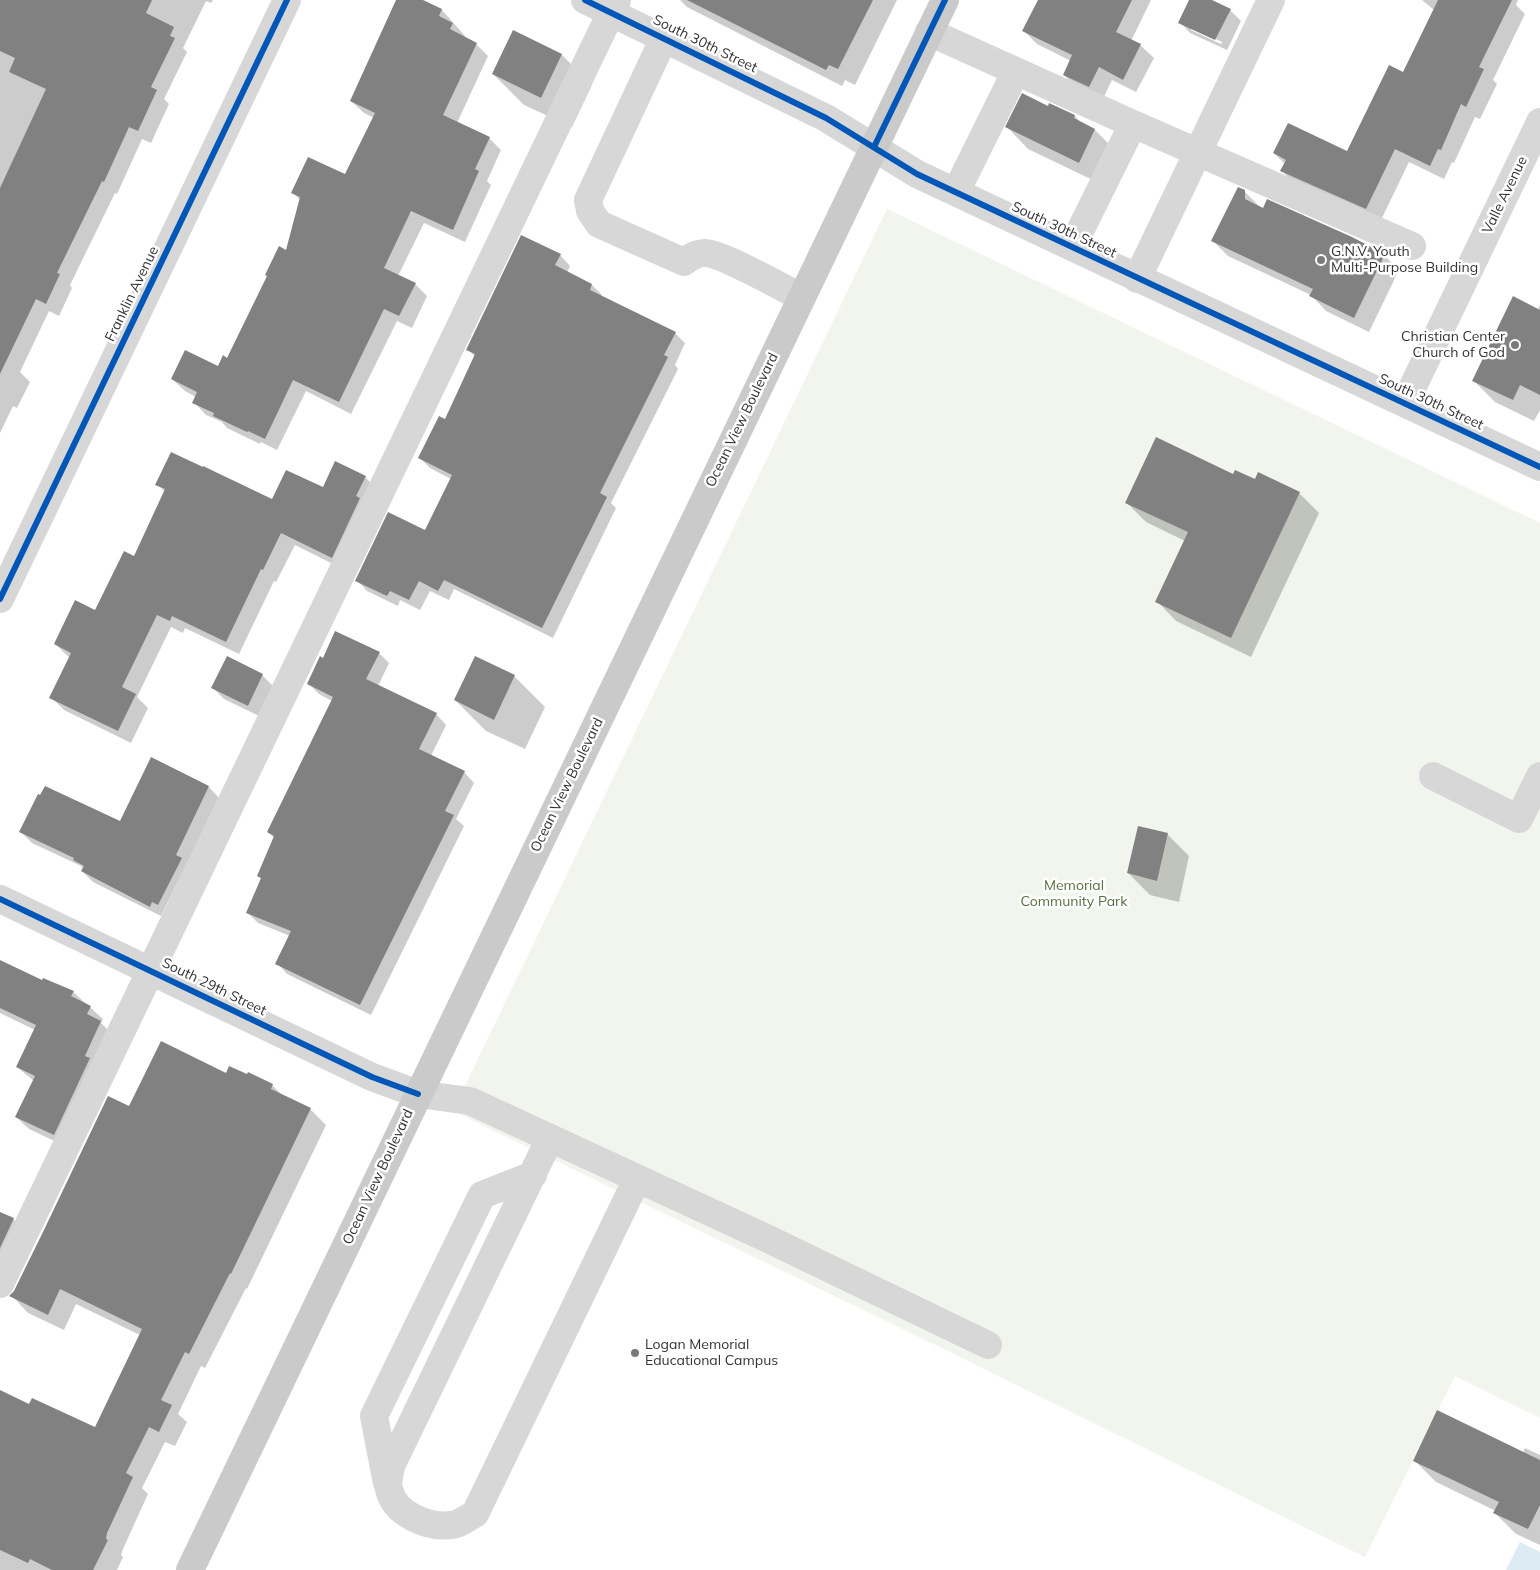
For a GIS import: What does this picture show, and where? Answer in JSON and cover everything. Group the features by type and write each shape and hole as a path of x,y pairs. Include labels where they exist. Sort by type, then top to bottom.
{"main road":[{"name":"Ocean View Boulevard","path":"190,1570 800,297 945,0"}],"street":[{"name":"Franklin Avenue","path":"0,599 287,0"},
{"name":"South 30th Street","path":"585,0 614,6 664,38 826,118 917,174 1540,467"},
{"path":"1137,279 1271,0"},
{"path":"0,1284 614,6"},
{"path":"929,32 1197,153 1412,246"},
{"path":"664,38 588,200 590,211 599,224 684,262 691,257 706,253 724,259 800,297"},
{"path":"956,192 1016,71"},
{"name":"Valle Avenue","path":"1405,403 1540,122"},
{"path":"1072,248 1133,124"},
{"path":"1433,776 1519,819 1540,776"},
{"name":"South 29th Street","path":"0,899 372,1077 418,1094 470,1101 773,1241 988,1345"},
{"path":"388,1489 391,1466 550,1138"},
{"path":"533,1175 482,1195 374,1416 388,1489 395,1502 409,1516 432,1524 452,1526 475,1514 637,1178"}],"green space":[{"name":"Memorial Community Park","path":"887,209 1540,523 1540,1418 1455,1376 1365,1557 956,1355 453,1111"}],"shaded area":[{"path":"1520,1542 1540,1552 1540,1570 1506,1570"}],"building":[{"path":"0,0 152,0 146,13 174,27 170,36 175,38 151,87 157,90 138,131 129,127 104,182 102,181 57,273 60,274 46,304 36,299 0,374 0,188 46,89 9,72 15,58 0,51"},
{"path":"396,0 423,0 442,9 439,16 453,23 450,29 477,43 443,115 490,137 475,169 479,171 453,230 411,211 384,268 416,283 399,316 384,309 339,402 293,380 265,439 213,416 214,413 192,403 197,392 171,379 185,350 218,366 223,355 227,358 267,276 265,275 279,246 286,250 300,197 291,193 308,157 345,174 375,113 350,101"},
{"path":"687,0 873,0 838,69 829,65 826,70"},
{"path":"1038,0 1132,0 1116,32 1141,44 1123,80 1099,67 1089,87 1063,75 1072,55 1022,31"},
{"path":"1189,0 1212,0 1231,9 1215,40 1178,23"},
{"path":"1438,0 1512,0 1479,67 1484,69 1466,107 1461,104 1441,150 1438,149 1430,166 1395,149 1366,209 1280,171 1286,160 1273,153 1288,123 1347,151 1389,65 1403,72"},
{"path":"513,30 562,54 541,98 492,74"},
{"path":"1022,93 1048,106 1049,103 1075,115 1074,118 1095,129 1079,163 1005,127"},
{"name":"G.N.V. Youth Multi-Purpose Building","path":"1238,187 1245,190 1245,199 1263,208 1267,199 1385,254 1354,318 1309,296 1313,289 1211,241"},
{"path":"521,235 561,254 555,265 592,284 590,290 676,332 664,355 668,357 600,493 607,497 542,628 444,580 438,591 419,581 409,600 390,591 387,596 355,581 388,512 425,530 452,475 418,458 439,416 445,419 475,354 466,350"},
{"name":"Christian Center Church of God","path":"1513,296 1540,310 1540,395 1520,385 1513,400 1472,381"},
{"path":"1156,437 1233,474 1235,470 1255,479 1258,472 1300,492 1231,638 1155,602 1188,532 1125,503"},
{"path":"171,452 272,499 286,470 323,487 335,461 366,476 356,496 360,498 332,558 281,533 263,570 261,569 226,642 172,616 170,621 157,615 122,687 136,694 118,731 49,698 71,653 54,644 75,600 95,610 124,551 134,556 165,489 155,485"},
{"path":"335,631 380,652 366,679 437,713 419,749 465,771 445,811 454,815 360,1005 275,964 291,931 246,913 261,878 257,876 274,836 267,832 333,697 307,684 320,656 323,658"},
{"path":"227,656 263,674 248,706 211,688"},
{"path":"475,656 515,675 494,720 454,700"},
{"path":"151,757 209,786 176,855 182,858 158,905 152,902 150,907 81,871 84,866 73,860 74,858 19,832 38,794 40,795 45,786 120,821"},
{"path":"1138,826 1168,833 1157,881 1127,873"},
{"path":"0,960 42,980 43,978 74,991 71,996 91,1006 87,1014 101,1021 85,1056 90,1058 54,1135 15,1117 35,1076 16,1067 36,1025 0,1008"},
{"path":"161,1041 226,1073 229,1066 247,1074 248,1072 273,1084 271,1089 311,1108 231,1274 189,1354 185,1352 161,1400 172,1405 159,1432 149,1427 126,1473 133,1477 107,1533 106,1539 108,1540 93,1570 52,1570 30,1559 28,1563 0,1550 0,1390 29,1404 32,1398 95,1427 142,1329 60,1289 48,1315 9,1296 14,1291 108,1096 129,1106"},
{"path":"0,1212 14,1218 0,1248"},
{"path":"1437,1410 1540,1460 1540,1505 1528,1529 1493,1513 1499,1502 1413,1461"}],"cycle path":[{"path":"0,599 287,0"},
{"path":"585,0 826,118 917,174 1540,467"},
{"path":"874,147 945,0"},
{"path":"0,899 372,1077 418,1094"}],"place":[{"name":"G.N.V. Youth Multi-Purpose Building","path":"1321,260"},
{"name":"Christian Center Church of God","path":"1515,345"},
{"name":"Logan Memorial Educational Campus","path":"635,1353"}]}
